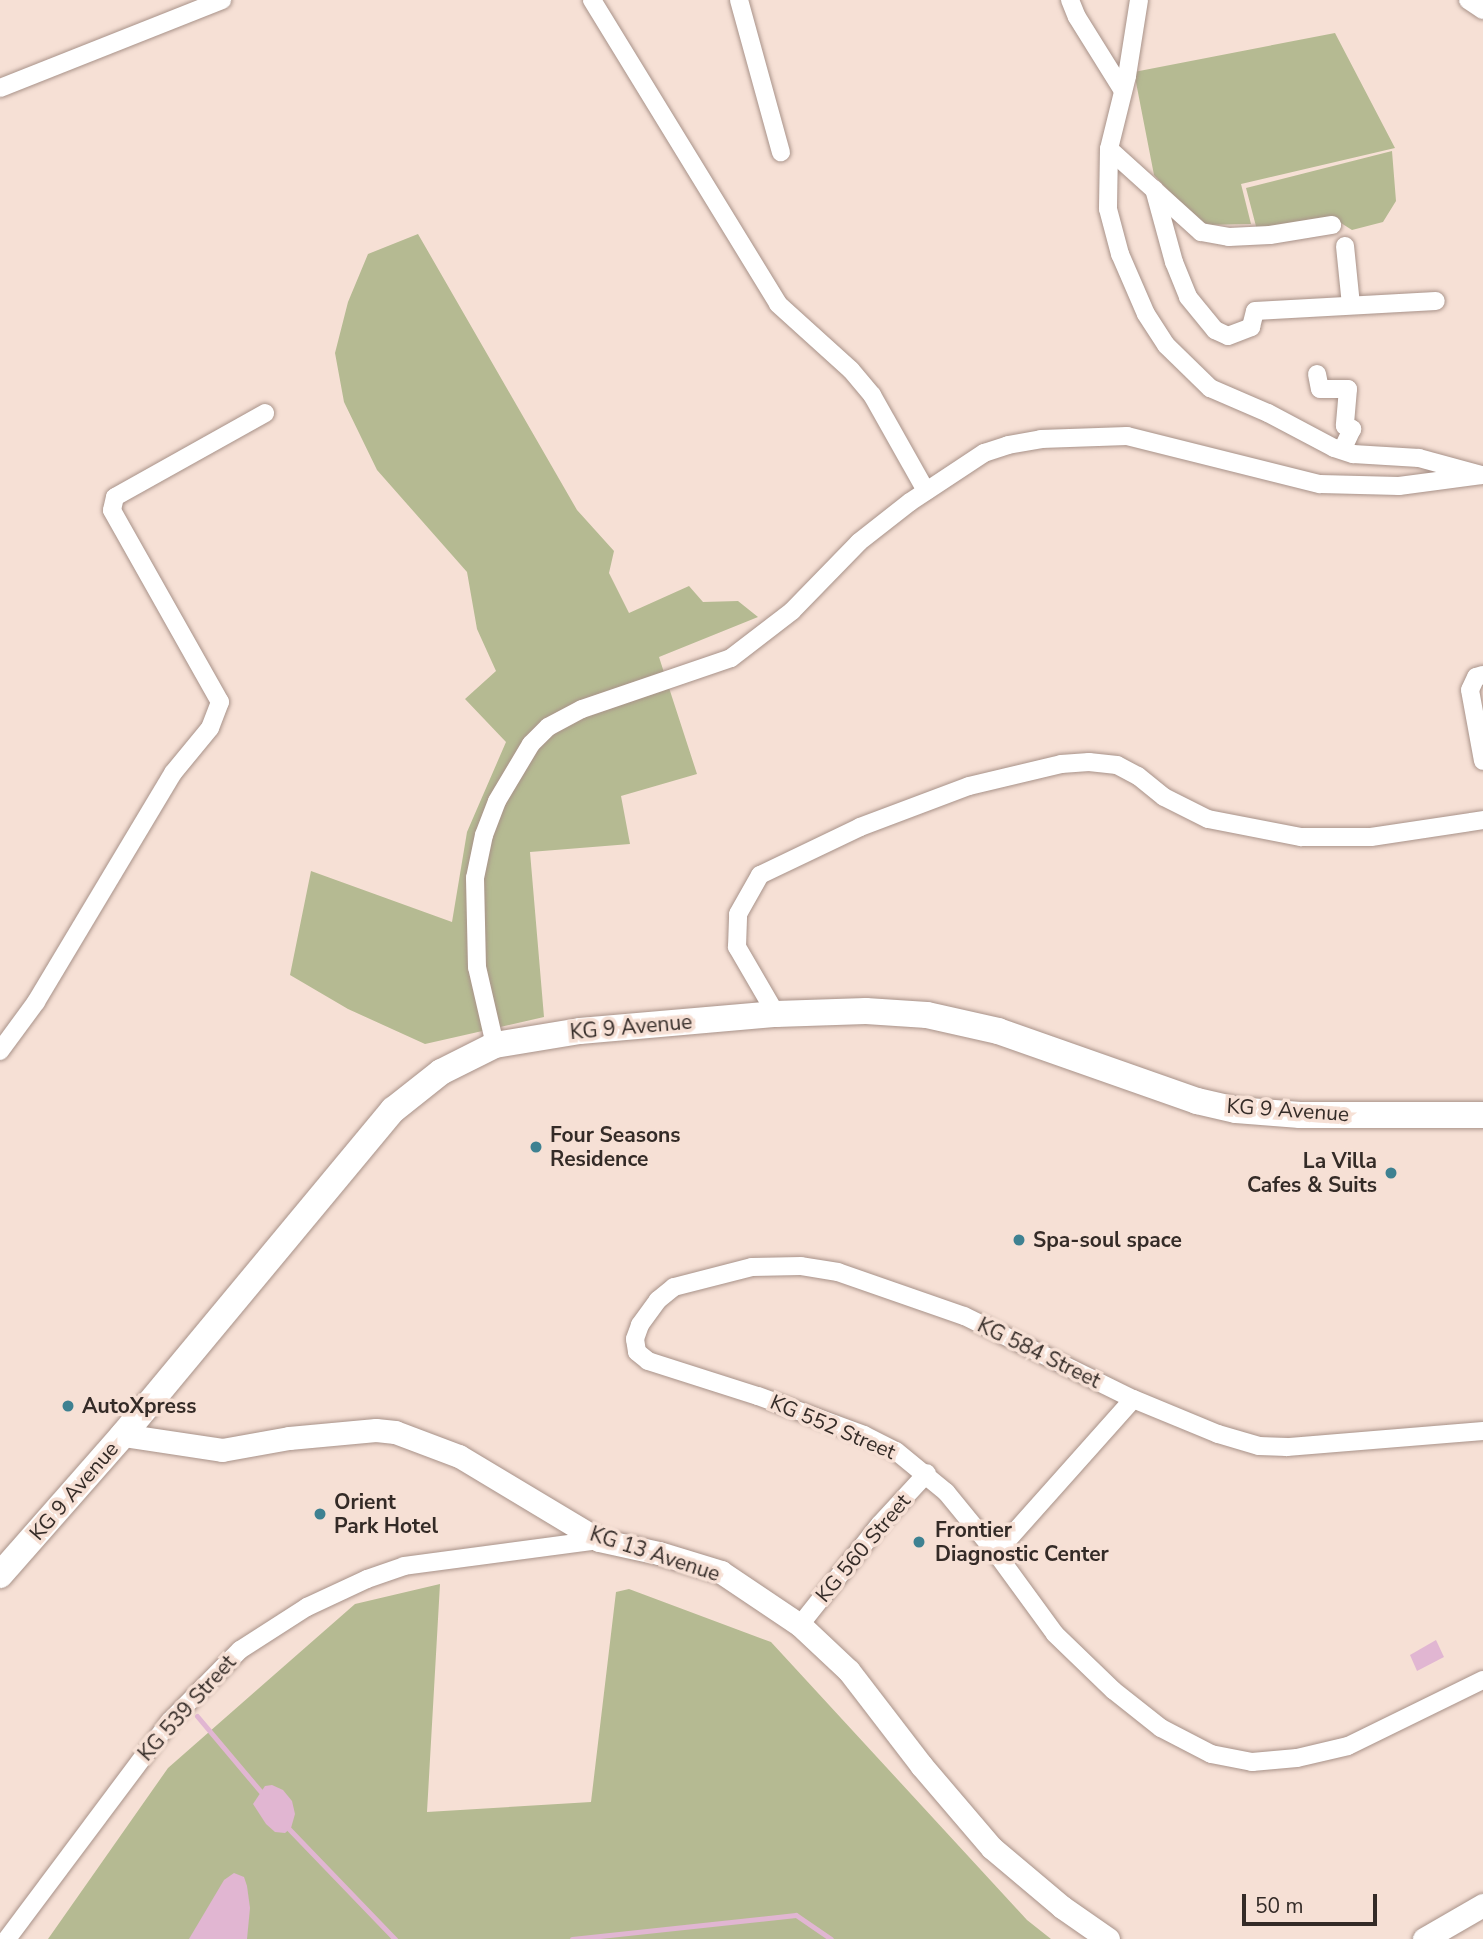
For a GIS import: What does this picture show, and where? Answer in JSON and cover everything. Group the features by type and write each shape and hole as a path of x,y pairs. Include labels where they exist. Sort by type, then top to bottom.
{"main road":[{"name":"KG 9 Avenue","path":"0,1575 123,1435 393,1110 442,1072 495,1045 580,1031 776,1014 866,1011 927,1015 998,1031 1197,1101 1236,1110 1300,1115 1483,1115"}],"street":[{"path":"0,89 124,41 196,4 222,0"},
{"path":"592,0 778,304 851,370 872,395 926,491"},
{"path":"739,0 781,152"},
{"path":"1070,0 1077,17 1124,91"},
{"path":"1139,0 1124,91 1109,149 1108,209 1120,254 1146,314 1166,345 1210,388 1342,450 1353,454 1419,458 1483,475"},
{"path":"1468,0 1483,10"},
{"path":"1109,149 1201,232 1229,237 1270,235 1332,225"},
{"path":"1154,189 1174,262 1188,297 1215,330 1228,336 1251,327 1255,311 1436,301"},
{"path":"1345,246 1351,305"},
{"path":"1317,374 1320,389 1348,389 1345,426 1352,429 1342,450"},
{"path":"0,1051 36,1002 173,773 210,728 220,702 112,510 115,497 265,413"},
{"path":"495,1045 477,967 475,878 484,835 497,801 531,744 548,727 582,709 730,658 792,611 859,542 926,491 984,453 1007,445 1081,435 1127,436 1320,484 1399,486 1483,475"},
{"path":"1483,675 1476,677 1470,690 1483,761"},
{"path":"776,1014 737,947 738,914 760,875 860,827 969,786 1061,764 1089,762 1117,765 1138,776 1164,797 1208,819 1301,837 1371,837 1483,820"},
{"name":"KG 584 Street","path":"637,1352 635,1339 640,1325 658,1300 674,1287 751,1266 800,1266 838,1272 964,1316 1133,1399 1218,1434 1259,1446 1287,1447 1483,1430"},
{"name":"KG 552 Street","path":"637,1352 648,1361 758,1396 864,1435 896,1451 926,1473 996,1553 1055,1634 1113,1690 1161,1728 1211,1754 1252,1762 1297,1758 1348,1746 1483,1681"},
{"path":"996,1553 1133,1399"},
{"name":"KG 13 Avenue","path":"123,1435 222,1450 289,1438 376,1430 396,1432 459,1456 599,1540 659,1553 721,1572 800,1625 849,1671 921,1765 992,1848 1062,1907 1108,1939"},
{"name":"KG 560 Street","path":"800,1625 880,1524 926,1473"},
{"name":"KG 539 Street","path":"7,1939 170,1720 240,1650 307,1607 366,1579 404,1566 599,1540"},
{"path":"1424,1939 1483,1905"}],"green space":[{"path":"1335,33 1395,148 1241,184 1251,224 1201,225 1154,175 1134,72"},
{"path":"1392,151 1396,201 1383,222 1352,230 1333,218 1257,230 1246,188"},
{"path":"418,234 577,510 614,551 609,573 629,613 689,586 703,602 738,601 758,617 659,657 697,774 621,796 630,844 530,852 544,1017 425,1044 348,1009 290,975 311,871 452,922 467,832 506,742 465,699 496,671 477,629 467,572 377,470 344,402 335,353 348,302 368,254"},
{"path":"440,1584 427,1812 591,1802 616,1592 629,1589 771,1642 1027,1920 1051,1939 48,1939 168,1768 355,1604"}],"shaded area":[{"path":"1436,1640 1444,1657 1417,1671 1410,1655"},
{"path":"272,1785 283,1790 292,1801 295,1814 291,1828 285,1833 275,1832 266,1824 253,1804 265,1786"},
{"path":"234,1873 244,1877 247,1886 250,1908 247,1939 189,1939 224,1880"}],"waterway":[{"path":"197,1716 261,1792"},
{"path":"289,1829 395,1939"},
{"path":"572,1939 796,1915 831,1939"}],"place":[{"name":"Four Seasons Residence","path":"536,1147"},
{"name":"La Villa Cafes & Suits","path":"1391,1173"},
{"name":"Spa-soul space","path":"1019,1240"},
{"name":"AutoXpress","path":"68,1406"},
{"name":"Orient Park Hotel","path":"320,1514"},
{"name":"Frontier Diagnostic Center","path":"919,1542"}]}
